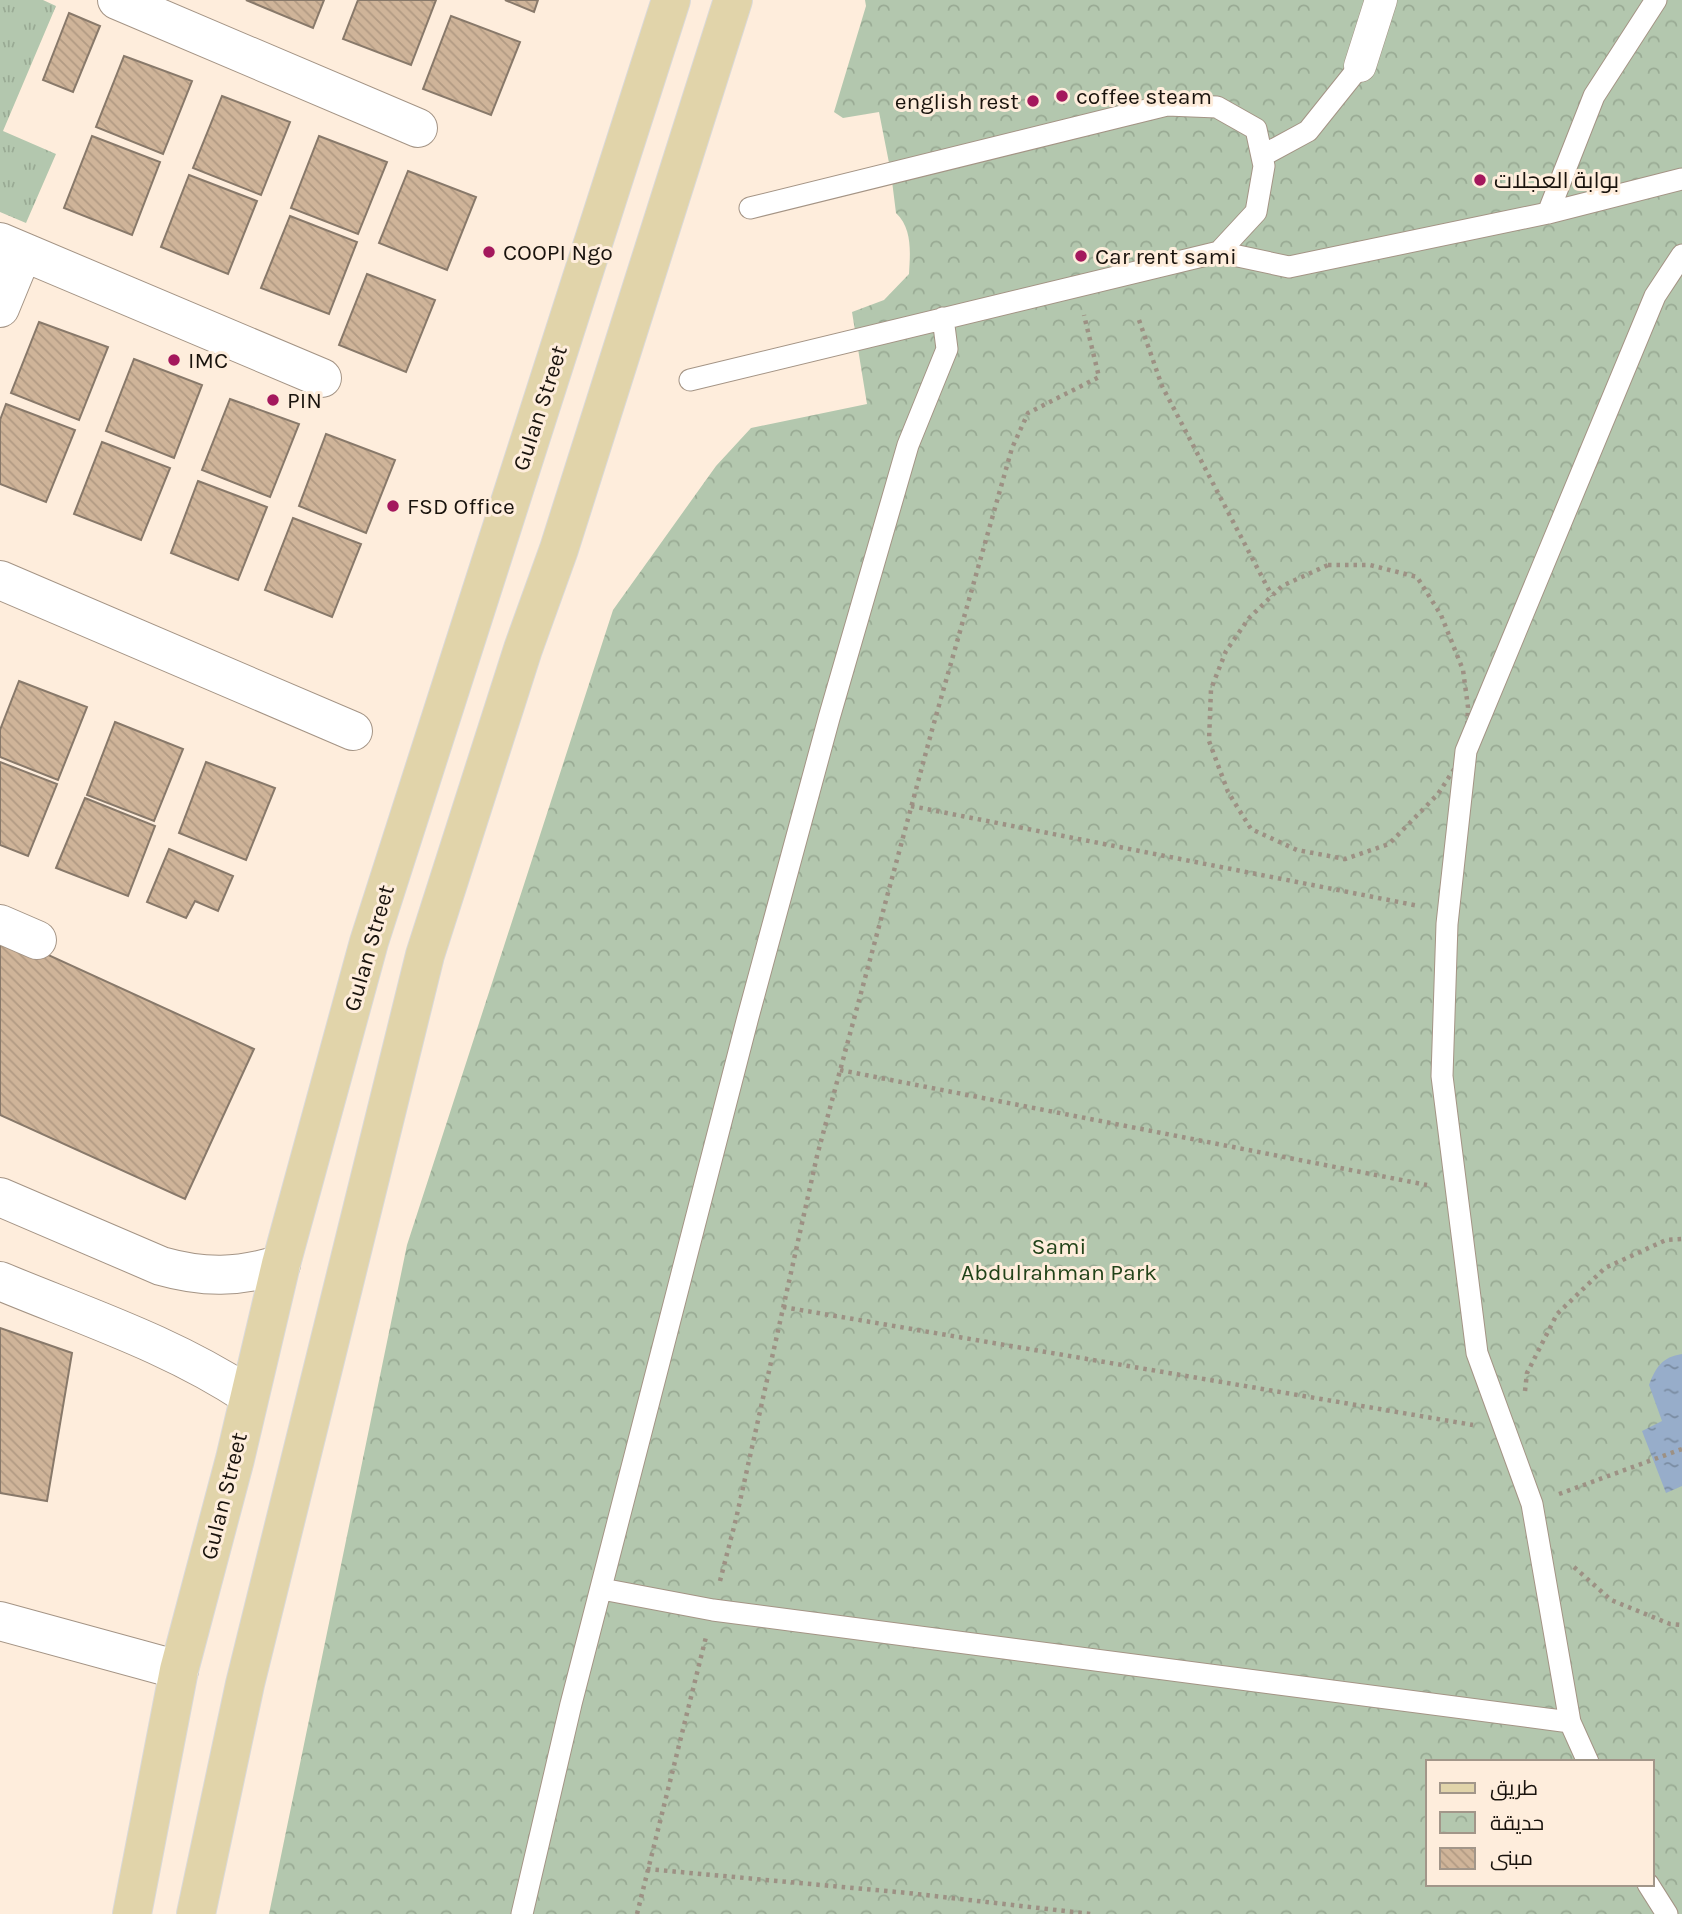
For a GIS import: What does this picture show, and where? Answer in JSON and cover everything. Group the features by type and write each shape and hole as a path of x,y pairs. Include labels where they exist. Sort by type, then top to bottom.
{"main road":[{"name":"Gulan Street","path":"132,1914 179,1670 235,1459 281,1264 369,942 671,0"},
{"path":"196,1914 245,1684 425,954 523,649 559,549 733,0"}],"street":[{"path":"117,0 418,128"},
{"path":"1360,66 1381,0"},
{"path":"0,308 11,247 322,378"},
{"path":"0,580 353,731"},
{"path":"0,924 37,940"},
{"path":"0,1197 161,1266 185,1273 234,1276 281,1264"},
{"path":"0,1281 165,1348 207,1369 249,1396"},
{"path":"0,1621 179,1670"}],"lane":[{"path":"1548,213 1594,96 1656,0"},
{"path":"1262,156 1308,131 1360,66"},
{"path":"750,208 1167,105 1217,107 1256,129 1264,166 1256,212 1219,252"},
{"path":"690,380 1219,252 1289,267 1548,213 1682,179"},
{"path":"1587,1760 1570,1721 1532,1504 1477,1353 1442,1076 1448,912 1465,751 1655,296 1682,255"},
{"path":"522,1914 571,1704 744,1031 829,718 908,444 947,349 943,318"},
{"path":"602,1589 713,1609 1570,1721"},
{"path":"1649,1886 1667,1914"}],"path":[{"path":"637,1914 646,1869 736,1519 817,1156 911,806 1012,448 1028,414 1099,377 1077,287"},
{"path":"1139,320 1162,386 1272,596"},
{"path":"1328,565 1370,565 1417,577 1441,615 1463,670 1468,707 1465,751 1438,794 1389,844 1345,859 1297,850 1251,829 1228,792 1209,741 1211,689 1226,651 1249,618 1272,596 1282,586 1328,565"},
{"path":"911,806 1448,912"},
{"path":"840,1070 1457,1191"},
{"path":"1524,1400 1527,1373 1557,1314 1605,1268 1666,1240 1682,1238"},
{"path":"783,1307 1505,1430"},
{"path":"1532,1504 1682,1449"},
{"path":"1564,1558 1611,1600 1670,1624 1682,1625"},
{"path":"646,1869 908,1893 1091,1914"}],"green space":[{"path":"0,0 43,0 56,6 3,131 56,154 26,223 0,212"},
{"name":"Sami Abdulrahman Park","path":"865,0 1682,0 1682,1914 269,1914 407,1245 613,610 716,466 751,428 867,404 852,312 884,300 909,274 908,234 896,213 879,112 843,118 834,112 866,6"}],"water":[{"path":"1682,1354 1682,1486 1666,1493 1642,1431 1662,1421 1649,1385 1654,1373 1665,1360"}],"building":[{"path":"246,0 324,0 313,28"},
{"path":"358,0 436,0 411,65 343,39"},
{"path":"505,0 538,0 534,12"},
{"path":"69,13 100,26 73,92 43,80"},
{"path":"451,16 520,42 491,115 423,89"},
{"path":"124,56 192,81 163,154 96,127"},
{"path":"222,96 290,122 261,195 193,168"},
{"path":"92,136 160,162 132,235 64,208"},
{"path":"319,136 387,162 358,234 291,208"},
{"path":"408,171 476,197 447,270 379,243"},
{"path":"189,175 257,201 228,274 161,247"},
{"path":"290,216 357,242 329,314 261,288"},
{"path":"367,274 435,300 406,372 339,345"},
{"path":"39,322 108,347 79,420 11,393"},
{"path":"134,359 202,385 174,458 106,431"},
{"path":"230,399 299,424 270,497 202,470"},
{"path":"6,404 75,430 46,502 0,484 0,420"},
{"path":"326,434 395,460 366,533 299,506"},
{"path":"102,442 170,468 141,540 74,514"},
{"path":"198,481 267,507 238,580 171,553"},
{"path":"293,518 361,544 332,617 265,590"},
{"path":"19,681 87,707 58,780 0,757 0,730"},
{"path":"115,722 183,749 154,821 87,795"},
{"path":"0,762 57,784 28,856 0,845"},
{"path":"206,762 275,788 246,860 179,833"},
{"path":"85,798 155,826 128,896 56,868"},
{"path":"169,849 233,876 218,911 195,901 186,918 147,902"},
{"path":"0,933 254,1049 185,1199 0,1115"},
{"path":"0,1328 72,1353 47,1501 0,1493"}],"place":[{"name":"coffee steam","path":"1062,96"},
{"name":"english rest","path":"1033,101"},
{"name":"بوابة العجلات","path":"1480,180"},
{"name":"COOPI Ngo","path":"489,252"},
{"name":"Car rent sami","path":"1081,256"},
{"name":"IMC","path":"174,360"},
{"name":"PIN","path":"273,400"},
{"name":"FSD Office","path":"393,506"}]}
